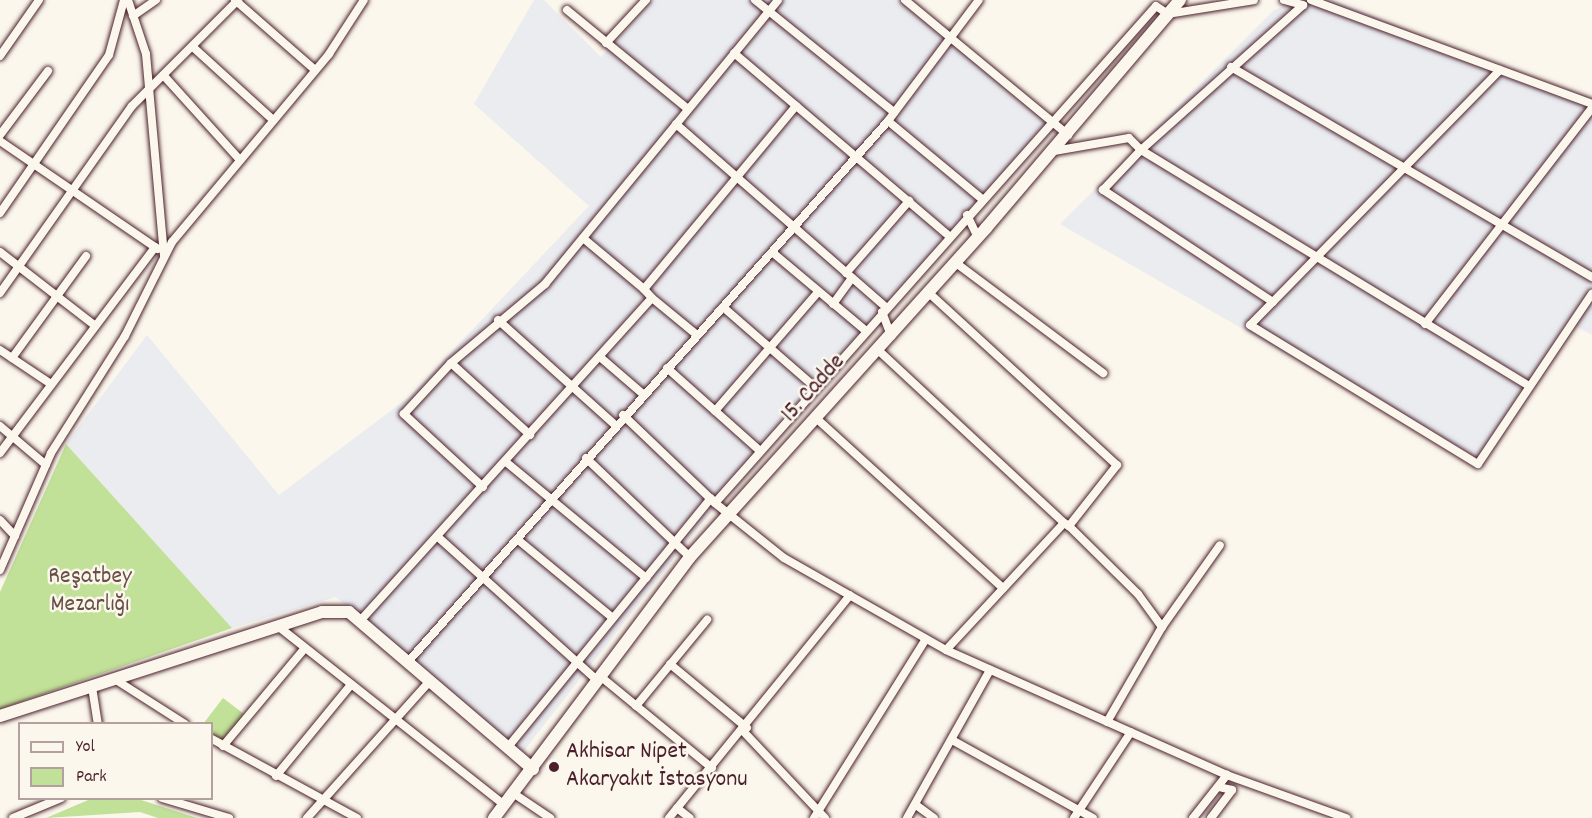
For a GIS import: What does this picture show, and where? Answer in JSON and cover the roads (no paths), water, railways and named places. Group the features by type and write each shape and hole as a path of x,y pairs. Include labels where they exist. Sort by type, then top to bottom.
{"main road":[{"name":"15. Cadde","path":"494,818 690,557 978,238 1068,135 1180,0"},
{"path":"0,716 322,612 349,612 533,769"}],"street":[{"path":"0,56 39,0"},
{"path":"126,0 134,16 151,92 165,257"},
{"path":"0,213 109,55 126,0"},
{"path":"134,16 156,0"},
{"path":"0,570 46,465 125,336 165,257 240,160 315,70 364,0"},
{"path":"606,43 646,0"},
{"path":"754,0 894,112"},
{"path":"483,487 404,414 451,363 498,320 545,284 778,0"},
{"path":"905,0 1050,125 1068,135"},
{"path":"407,663 486,576 615,425 888,121 979,0"},
{"path":"508,747 675,541 760,451 967,215 1156,6 1168,14 1254,0"},
{"path":"1284,0 1301,7"},
{"path":"1273,302 1102,190 1141,150 1231,67 1310,0 1592,106 1499,223 1425,324"},
{"path":"0,293 132,106 151,92 236,1 315,70"},
{"path":"567,10 688,109"},
{"path":"194,48 273,120"},
{"path":"734,53 949,236"},
{"path":"1231,67 1592,277"},
{"path":"1500,70 1314,257 1250,325 1478,464 1528,386 1592,294"},
{"path":"0,135 48,72"},
{"path":"165,77 240,160"},
{"path":"644,289 738,181 796,106"},
{"path":"888,121 982,199"},
{"path":"676,124 738,181 849,276 884,310 891,336"},
{"path":"1054,151 1129,138 1141,150 1528,386"},
{"path":"0,141 70,192 155,247 165,257"},
{"path":"833,304 849,276 909,201"},
{"path":"967,215 978,238"},
{"path":"583,238 698,335"},
{"path":"0,453 94,325 155,247"},
{"path":"0,252 94,325"},
{"path":"771,252 866,331"},
{"path":"12,358 86,256"},
{"path":"956,263 1103,373"},
{"path":"715,411 818,292"},
{"path":"929,293 1117,465 1066,525 1003,588 946,650"},
{"path":"360,621 652,298"},
{"path":"723,307 816,388"},
{"path":"498,320 615,425"},
{"path":"0,350 51,384"},
{"path":"878,350 1138,594 1162,627"},
{"path":"600,357 643,394"},
{"path":"451,363 530,435"},
{"path":"667,368 760,451"},
{"path":"623,416 713,500 731,512 784,558 926,639 990,670 1227,775 1340,817"},
{"path":"816,418 1003,588"},
{"path":"0,426 46,465"},
{"path":"586,458 690,557"},
{"path":"506,462 646,578"},
{"path":"0,520 15,536"},
{"path":"438,537 486,576 577,663 636,706 712,768"},
{"path":"517,539 613,618"},
{"path":"1107,722 1162,627 1220,545"},
{"path":"669,818 745,730 850,596"},
{"path":"636,706 707,620"},
{"path":"279,627 349,687 504,805"},
{"path":"670,664 745,730 819,816 926,639"},
{"path":"223,746 304,649"},
{"path":"907,818 990,670"},
{"path":"116,680 183,722"},
{"path":"307,818 429,682"},
{"path":"92,687 98,722"},
{"path":"276,776 349,687"},
{"path":"1076,815 1131,732"},
{"path":"213,740 276,776 357,818"},
{"path":"952,740 1076,815 1093,818"},
{"path":"1193,818 1227,775"},
{"path":"1211,818 1232,790 1219,787"},
{"path":"513,793 550,818"},
{"path":"13,818 56,800"},
{"path":"169,800 229,818"},
{"path":"916,805 934,818"},
{"path":"677,808 690,818"}],"place":[{"name":"Akhisar Nipet Akaryakıt İstasyonu","path":"554,767"}],"park label":[{"name":"Reşatbey Mezarlığı","path":"90,592"}]}
